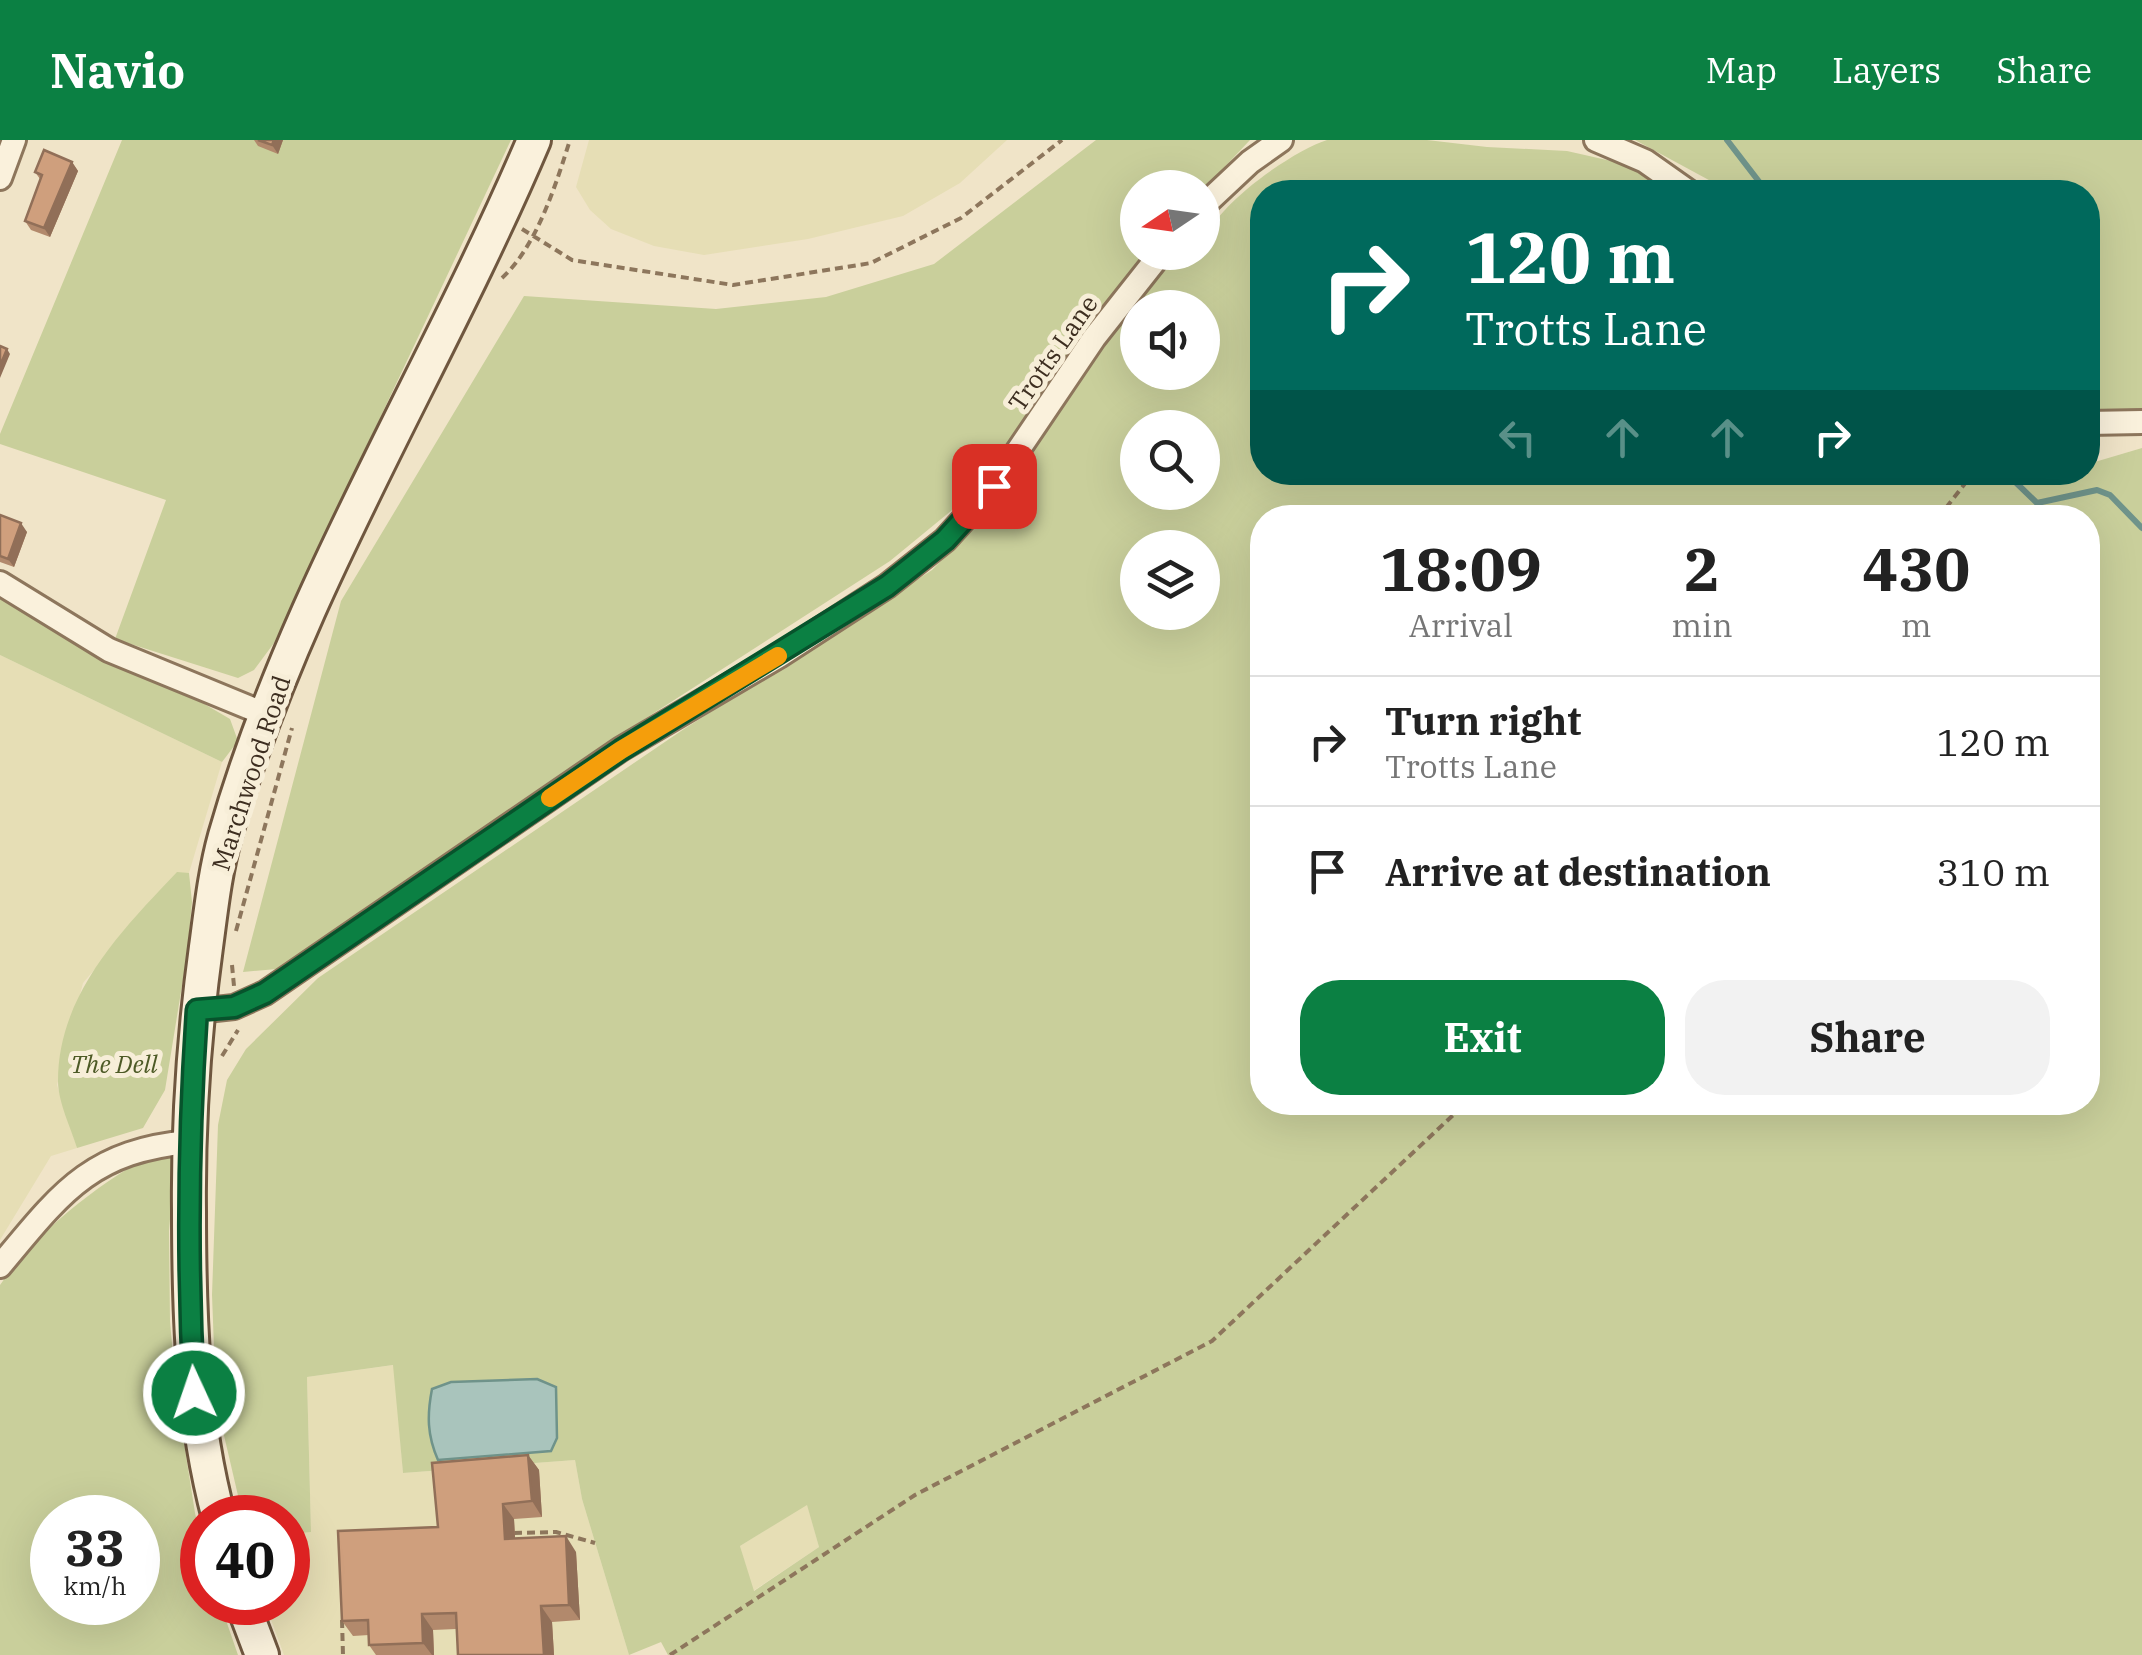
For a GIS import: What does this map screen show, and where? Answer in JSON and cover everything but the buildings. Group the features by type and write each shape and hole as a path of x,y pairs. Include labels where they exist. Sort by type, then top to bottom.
{"street":[{"path":"0,178 14,140"},
{"name":"Marchwood Road","path":"214,1495 194,1393 189,1300 189,1142 197,1010 224,839 281,715 311,605 502,216 534,140"},
{"path":"1220,190 1281,140"},
{"path":"1596,140 1645,161 1672,180"},
{"name":"Trotts Lane","path":"197,1010 234,1007 265,993 621,750 887,586 968,516 994,486 1094,338 1148,270"},
{"path":"2100,423 2142,422"},
{"path":"0,583 109,650 281,715"},
{"path":"0,1266 62,1196 95,1167 144,1147 189,1142"},
{"path":"251,1625 262,1655"}],"path":[{"path":"500,280 513,268 548,204 570,140"},
{"path":"502,216 572,260 733,285 871,263 961,218 1062,140"},
{"path":"1948,505 1964,485"},
{"path":"234,938 281,715"},
{"path":"220,1059 238,1030 232,962"},
{"path":"670,1655 915,1495 1212,1341 1453,1115"},
{"path":"497,1533 556,1532 595,1542"},
{"path":"342,1604 343,1655"}],"shaded area":[{"path":"589,140 1007,140 960,183 903,216 808,239 704,255 654,246 611,229 590,210 576,187"},
{"path":"0,655 222,762 189,873 177,873 83,983 57,1085 77,1148 51,1156 0,1240"},
{"path":"394,1365 403,1473 575,1460 582,1499 629,1655 284,1655 273,1625 310,1625 307,1377"},
{"path":"807,1504 819,1547 753,1591 740,1546"}],"green space":[{"path":"122,140 511,140 274,643 254,670 238,678 115,639 166,500 0,444 0,434"},
{"path":"1096,140 1250,140 1220,172 1120,170 1120,270 1132,270 1020,427 957,506 890,561 626,731 277,969 243,972 341,601 524,296 716,309 826,297 934,264"},
{"path":"1327,140 1427,140 1567,151 1629,165 1648,180 1259,180"},
{"path":"1635,140 2142,140 2142,408 2100,410 2100,180 1709,180"},
{"path":"1250,187 1250,485 2100,485 2100,460 2142,448 2142,1655 668,1655 661,1642 629,1655 582,1499 575,1460 403,1473 393,1365 307,1377 311,1532 310,1495 238,1495 216,1401 212,1295 218,1125 227,1080 246,1049 318,978 681,731 932,570 972,529 1120,323 1120,390 1220,390 1220,290 1143,290 1152,278 1166,270 1220,270 1220,216","holes":["807,1505 819,1547 754,1591 740,1546"]},
{"path":"0,595 93,651 230,719 238,741 222,762 0,655"},
{"name":"The Dell","path":"177,872 189,873 192,902 165,1090 143,1128 77,1148 58,1081 69,1020 96,966"},
{"path":"160,1150 175,1160 169,1231 170,1321 176,1392 192,1495 180,1495 180,1625 228,1625 238,1655 0,1655 0,1285 52,1226 93,1192"}],"water":[{"path":"537,1379 556,1387 557,1438 551,1451 438,1460 429,1425 432,1389 451,1382"}],"waterway":[{"path":"1727,140 1758,180"},
{"path":"2018,485 2037,503 2097,490 2110,495 2142,528"}],"slow traffic":[{"path":"550,798 621,750 778,656"}],"route":[{"path":"194,1393 189,1169 197,1010 234,1007 265,993 621,750 887,586 945,540 994,486"}]}
